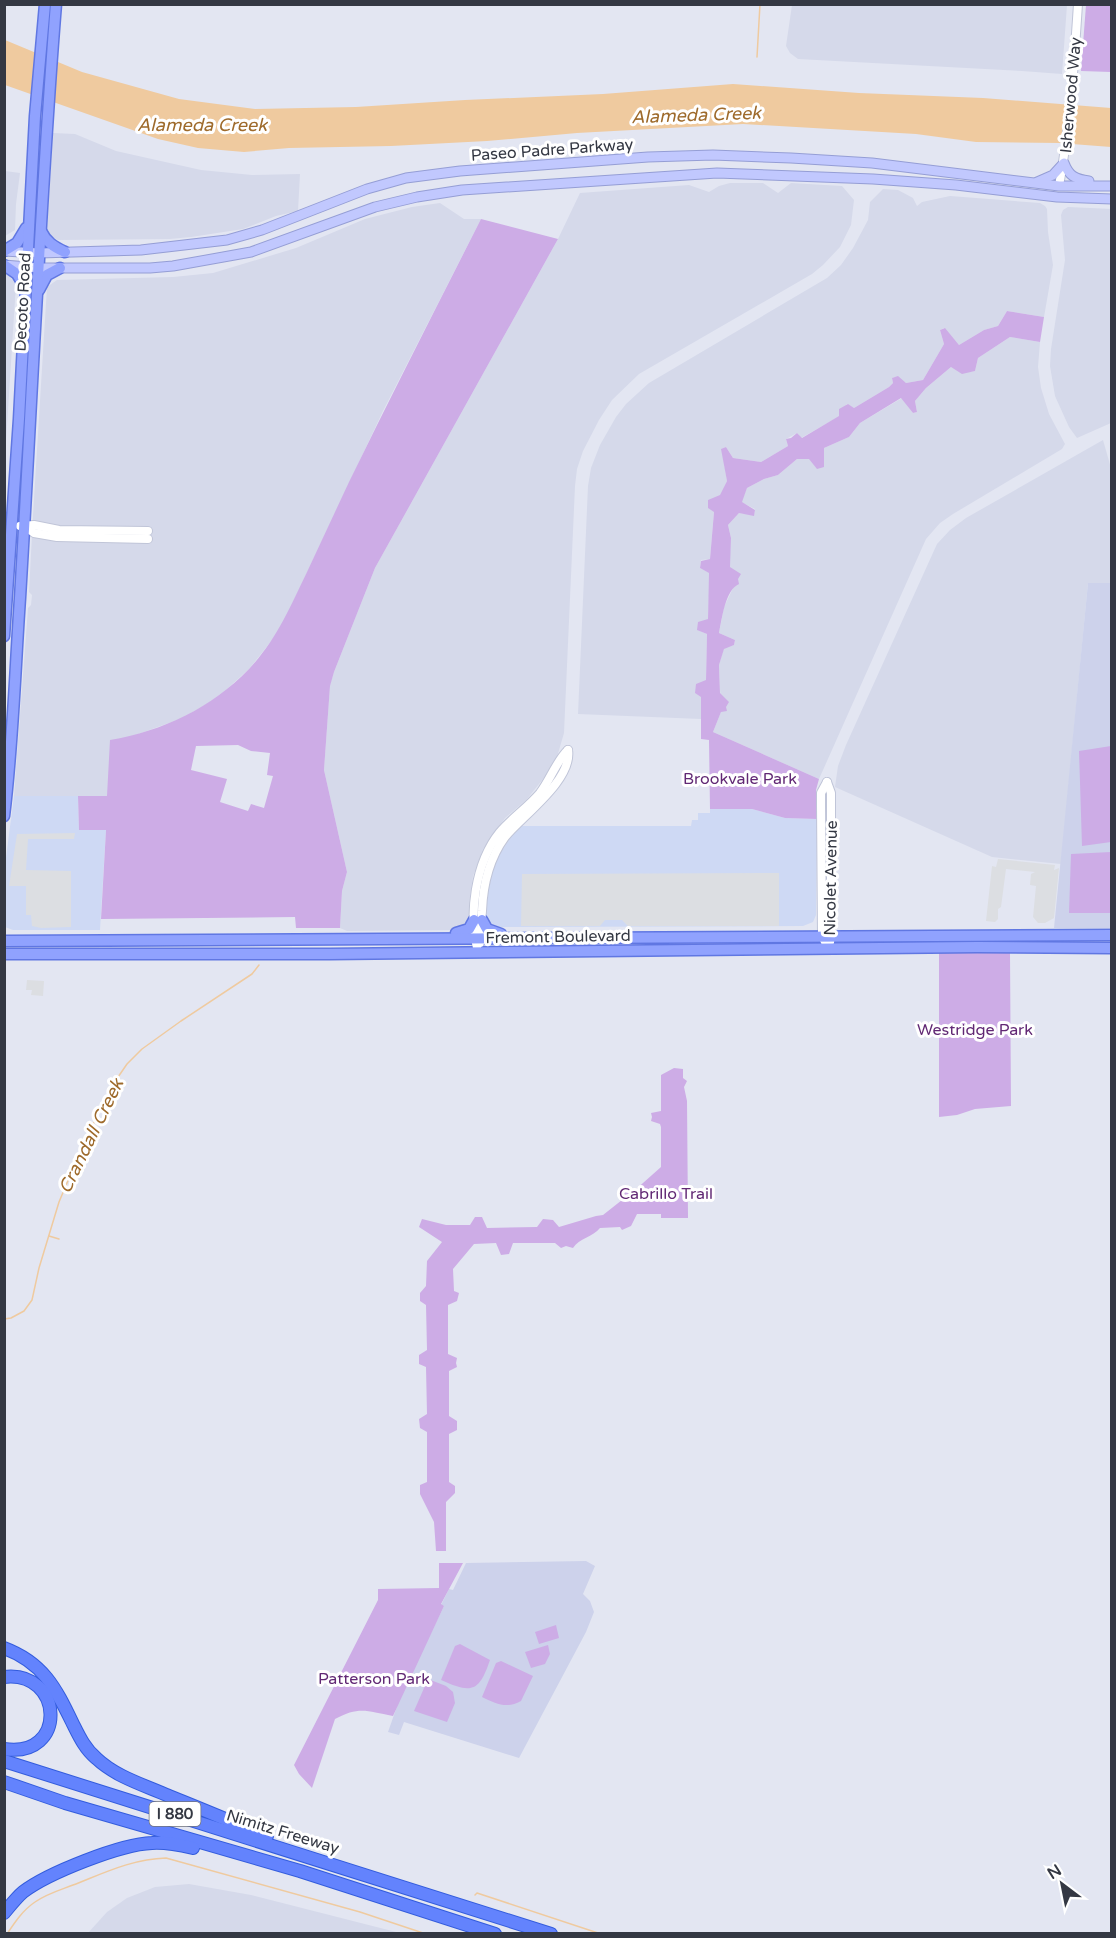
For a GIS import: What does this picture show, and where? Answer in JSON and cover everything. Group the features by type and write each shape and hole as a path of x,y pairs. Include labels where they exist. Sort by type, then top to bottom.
{"highway":[{"path":"4,1648 23,1656 42,1672 57,1690 85,1746 93,1756 114,1772 271,1838 336,1859 345,1868"},
{"path":"4,1677 16,1676 36,1683 43,1691 51,1710 48,1731 36,1745 26,1750 4,1749"},
{"name":"Nimitz Freeway","path":"4,1761 551,1934"},
{"name":"Nimitz Freeway","path":"4,1782 65,1803 300,1871 495,1934"},
{"path":"4,1788 65,1803"},
{"path":"4,1913 22,1893 42,1881 115,1850 133,1845 172,1843 300,1871"}],"main road":[{"name":"Decoto Road","path":"4,816 24,526 47,120 48,32 45,4"},
{"name":"Decoto Road","path":"4,636 35,116 48,32 56,4"},
{"name":"Paseo Padre Parkway","path":"4,251 39,253 141,250 227,240 262,231 367,189 406,178 460,171 648,157 713,155 791,158 872,163 1059,186 1112,185"},
{"path":"1035,183 1053,175 1064,163 1071,176 1078,180 1112,185"},
{"path":"4,265 39,268 150,268 242,254 274,245 375,207 417,196 462,190 705,174 873,179 956,185 1057,197 1112,199"},
{"path":"4,251 17,243 28,223"},
{"path":"41,230 45,239 65,252"},
{"path":"4,265 17,274 25,287"},
{"path":"38,293 47,275 60,268"},
{"path":"440,938 466,931 478,920 491,932 513,937"},
{"path":"4,935 20,941"},
{"name":"Fremont Boulevard","path":"4,941 1112,935"},
{"name":"Fremont Boulevard","path":"4,954 1112,948"},
{"path":"4,960 18,954"}],"street":[{"name":"Isherwood Way","path":"1059,186 1069,116 1078,4"},
{"path":"12,525 24,526 34,533 57,537 148,535"},
{"path":"478,920 492,858 505,838 542,800 559,778 569,757 568,750 538,795 511,820 492,843 478,880 478,920 478,952"},
{"name":"Nicolet Avenue","path":"827,936 831,793 827,782 822,793 821,806 827,936 828,948"}],"shaded area":[{"path":"792,5 1067,5 1062,74 798,59 790,53 786,46"},
{"path":"53,133 75,134 116,151 201,170 252,175 300,174 298,211 276,216 243,229 191,237 58,240 51,237 47,227"},
{"path":"5,171 20,173 15,230 5,236"},
{"path":"730,183 763,183 778,193 791,183 842,186 854,200 851,225 840,247 812,274 639,374 612,400 599,420 583,451 577,469 575,486 564,733 557,757 547,774 527,799 505,818 483,849 473,876 469,920 457,930 347,931 340,928 342,891 347,872 324,770 330,685 375,568 558,239 580,193 689,185 709,192"},
{"path":"883,189 898,190 913,198 917,206 922,202 950,196 1040,203 1045,206 1053,265 1044,317 1007,311 998,326 984,330 959,345 944,328 940,330 944,344 923,380 906,383 896,377 892,378 893,383 889,387 854,408 847,404 840,416 801,438 797,433 786,439 788,446 761,462 733,458 726,447 722,449 727,481 714,511 710,559 701,560 700,568 710,573 708,619 699,626 698,630 707,634 706,681 701,697 701,719 578,714 588,486 591,468 600,445 616,417 626,404 649,383 827,278 841,265 853,248 868,220 870,202"},
{"path":"440,203 464,219 481,219 383,411 280,630 249,669 207,704 180,719 130,737 107,796 14,796 28,608 31,605 32,595 29,592 47,287 57,280 173,277 213,273 296,248 365,219 412,207"},
{"path":"1068,207 1112,209 1111,423 1077,438 1069,427 1055,396 1050,366 1065,260 1061,215"},
{"path":"5,272 16,284 5,457"},
{"path":"1010,337 1040,342 1038,367 1041,388 1049,414 1065,444 1062,449 953,514 940,523 926,539 819,779 713,732 721,712 719,665 724,648 734,645 735,640 719,633 724,607 734,586 729,567 731,538 728,525 739,513 754,515 755,509 741,502 747,488 778,475 797,459 809,459 824,448 849,437 860,423 902,398 913,413 917,412 915,401 926,388 951,367 969,372 975,371 978,358"},
{"path":"1103,440 1111,468 1111,583 1088,583 1061,864 992,857 835,787 838,766 846,745 937,544 966,518"},
{"path":"1088,583 1111,583 1111,928 1054,928"},
{"path":"14,796 78,796 79,830 106,830 100,930 13,930 5,927 5,865"},
{"path":"710,809 752,809 785,818 817,819 816,915 813,922 803,926 498,927 489,923 486,917 491,875 498,857 521,826 691,826 692,820 698,820 698,813 710,813"},
{"path":"75,833 74,839 28,839 26,870 71,871 71,927 32,926 31,915 26,915 26,886 9,886 17,834"},
{"path":"998,859 1055,865 1054,870 1059,868 1054,918 1045,923 1038,923 1033,917 1036,886 1030,885 1031,874 1035,872 1006,869 998,919 995,922 986,921 992,866 996,867"},
{"path":"779,873 779,926 628,926 622,920 605,920 600,926 521,926 522,874"},
{"path":"27,980 44,981 43,996 31,995 32,990 26,990"},
{"path":"586,1561 595,1566 583,1594 590,1601 594,1612 586,1632 519,1758 404,1722 399,1735 388,1732 401,1695 444,1606 441,1605 449,1589 453,1590 466,1563"},
{"path":"189,1884 251,1895 400,1933 88,1933 107,1912 127,1898 155,1887"}],"green space":[{"path":"1086,5 1111,5 1111,72 1081,71"},
{"path":"481,219 558,239 375,568 334,672 330,686 324,770 347,872 342,891 340,928 296,928 295,917 101,919 106,830 79,830 78,796 107,796 110,740 149,731 185,716 219,695 259,658 288,611 349,482","holes":["238,745 251,751 270,753 267,775 273,776 264,808 251,804 248,811 220,802 227,779 191,770 196,746"]},
{"name":"Brookvale Park","path":"1007,311 1044,317 1040,342 1010,337 978,358 975,371 962,374 951,367 926,388 915,401 917,412 913,413 901,398 860,423 849,437 824,448 824,467 817,469 809,459 797,459 778,475 747,488 742,502 755,510 754,516 739,513 728,525 731,538 730,567 741,574 738,579 739,584 734,587 727,598 719,633 735,640 734,645 724,649 719,665 720,693 729,702 726,707 727,711 721,712 713,732 819,779 816,790 817,819 785,818 752,809 710,809 709,740 701,739 701,697 695,693 696,684 706,680 707,634 697,630 698,622 708,619 709,573 700,568 701,561 710,559 714,512 708,508 708,500 720,495 727,481 721,449 726,447 733,458 761,462 788,446 786,439 797,433 802,438 839,416 839,409 848,404 854,408 889,387 893,383 892,378 898,376 906,383 923,380 944,344 940,330 945,328 959,345 984,330 998,326"},
{"path":"1111,746 1111,842 1082,846 1079,751"},
{"path":"1111,852 1111,913 1069,913 1071,854"},
{"name":"Westridge Park","path":"939,953 1010,953 1011,1106 975,1109 957,1115 939,1117"},
{"name":"Cabrillo Trail","path":"674,1068 683,1069 683,1078 687,1081 684,1087 687,1101 688,1218 661,1218 661,1214 637,1214 631,1226 622,1230 620,1227 600,1228 573,1248 566,1246 561,1248 555,1243 513,1243 509,1254 501,1255 496,1243 474,1244 453,1269 454,1291 459,1293 457,1301 448,1305 448,1354 457,1358 457,1367 449,1371 449,1416 457,1421 457,1430 449,1434 449,1482 455,1486 455,1493 446,1502 446,1551 436,1551 434,1522 420,1494 420,1485 427,1482 427,1432 420,1428 419,1419 427,1414 426,1367 419,1364 419,1355 427,1350 426,1305 420,1301 420,1293 426,1286 427,1261 442,1242 419,1227 422,1219 446,1225 470,1225 475,1217 482,1217 487,1228 537,1227 543,1219 553,1220 559,1227 603,1215 622,1200 622,1195 630,1189 634,1191 661,1167 661,1127 660,1124 651,1121 651,1113 661,1111 661,1075"},
{"name":"Patterson Park","path":"439,1563 463,1563 441,1604 444,1606 393,1716 357,1711 335,1719 312,1788 294,1765 378,1600 378,1589 439,1588"},
{"path":"556,1625 559,1638 539,1644 535,1632"},
{"path":"460,1644 490,1660 482,1679 473,1687 460,1687 441,1680 455,1646"},
{"path":"548,1645 550,1654 545,1664 531,1668 525,1652"},
{"path":"501,1661 533,1676 521,1701 511,1705 502,1705 482,1697 496,1663"},
{"path":"428,1679 446,1686 453,1692 455,1703 447,1722 414,1711"}],"water":[{"name":"Alameda Creek","path":"5,40 82,72 179,99 255,109 356,107 603,94 733,84 859,93 983,98 1111,108 1111,147 1059,143 976,142 916,134 743,124 391,146 289,148 244,152 198,148 158,139 5,85"}],"waterway":[{"path":"757,57 760,4"},
{"name":"Crandall Creek","path":"4,1319 24,1311 32,1300 59,1202 85,1140 116,1080 127,1064 142,1049 252,974 259,965"},
{"path":"49,1236 59,1239"},
{"path":"7,1934 27,1909 48,1894 107,1871 141,1861 166,1858 360,1912 426,1934"},
{"path":"475,1895 477,1893 601,1934"}]}
